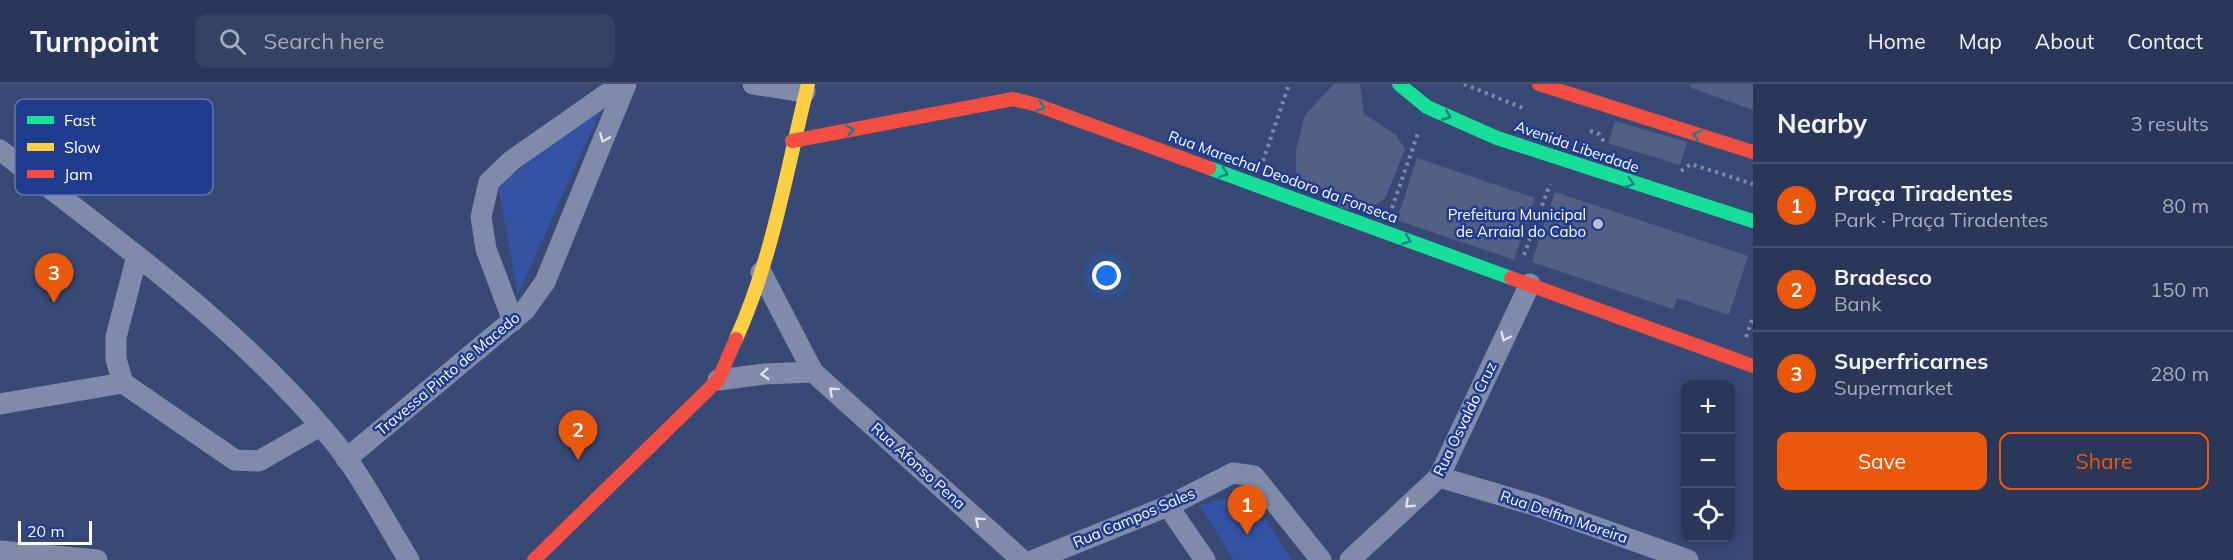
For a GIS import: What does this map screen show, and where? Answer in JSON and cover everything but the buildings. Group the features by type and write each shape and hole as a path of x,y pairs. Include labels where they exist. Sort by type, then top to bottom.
{"main road":[{"name":"Avenida Liberdade","path":"1399,84 1427,107 1497,138 1559,160 1753,221"},
{"path":"1539,84 1753,152"},
{"path":"534,560 718,380 739,336 761,272 807,88"},
{"name":"Rua Marechal Deodoro da Fonseca","path":"792,141 1014,91 1384,232 1753,366"}],"street":[{"path":"513,321 486,249 481,217 489,182 511,161 621,84"},
{"name":"Travessa Pinto de Macedo","path":"346,459 513,321 545,282 627,84"},
{"path":"753,84 807,88"},
{"path":"0,150 15,162"},
{"path":"58,195 215,318 265,365 320,426 346,459 409,560"},
{"path":"137,256 116,337 116,359 123,383 235,460 259,461 320,426"},
{"name":"Rua Afonso Pena","path":"761,272 813,372 1022,560"},
{"name":"Rua Osvaldo Cruz","path":"1350,560 1439,477 1523,281"},
{"path":"718,380 765,374 813,372"},
{"path":"0,404 123,383"},
{"name":"Rua Campos Sales","path":"1034,560 1168,506 1233,473 1254,476 1321,560"},
{"name":"Rua Delfim Moreira","path":"1439,477 1534,505 1688,560"},
{"path":"1168,506 1206,560"},
{"path":"0,551 97,560"}],"path":[{"path":"1256,184 1289,84"},
{"path":"1464,84 1527,109"},
{"path":"1384,232 1427,107"},
{"path":"1589,131 1599,135 1607,146"},
{"path":"1523,281 1559,160"},
{"path":"1670,167 1681,171 1691,164 1753,184"}],"shaded area":[{"path":"601,109 518,295 498,185"},
{"path":"1240,495 1260,510 1292,560 1234,560 1199,505"}],"traffic: fast":[{"path":"1399,84 1427,107 1497,138 1753,221"},
{"path":"1209,168 1511,278"}],"traffic: slow":[{"path":"736,339 749,309 769,246 808,84"}],"traffic: jam":[{"path":"1539,84 1753,152"},
{"path":"792,141 1013,99 1034,104 1209,168"},
{"path":"1511,278 1753,366"},
{"path":"534,560 718,380 736,339"}],"place":[{"name":"Prefeitura Municipal de Arraial do Cabo","path":"1598,224"},
{"name":"Superfricarnes","path":"54,303"},
{"name":"Bradesco","path":"578,460"},
{"name":"Praça Tiradentes","path":"1247,535"}]}
